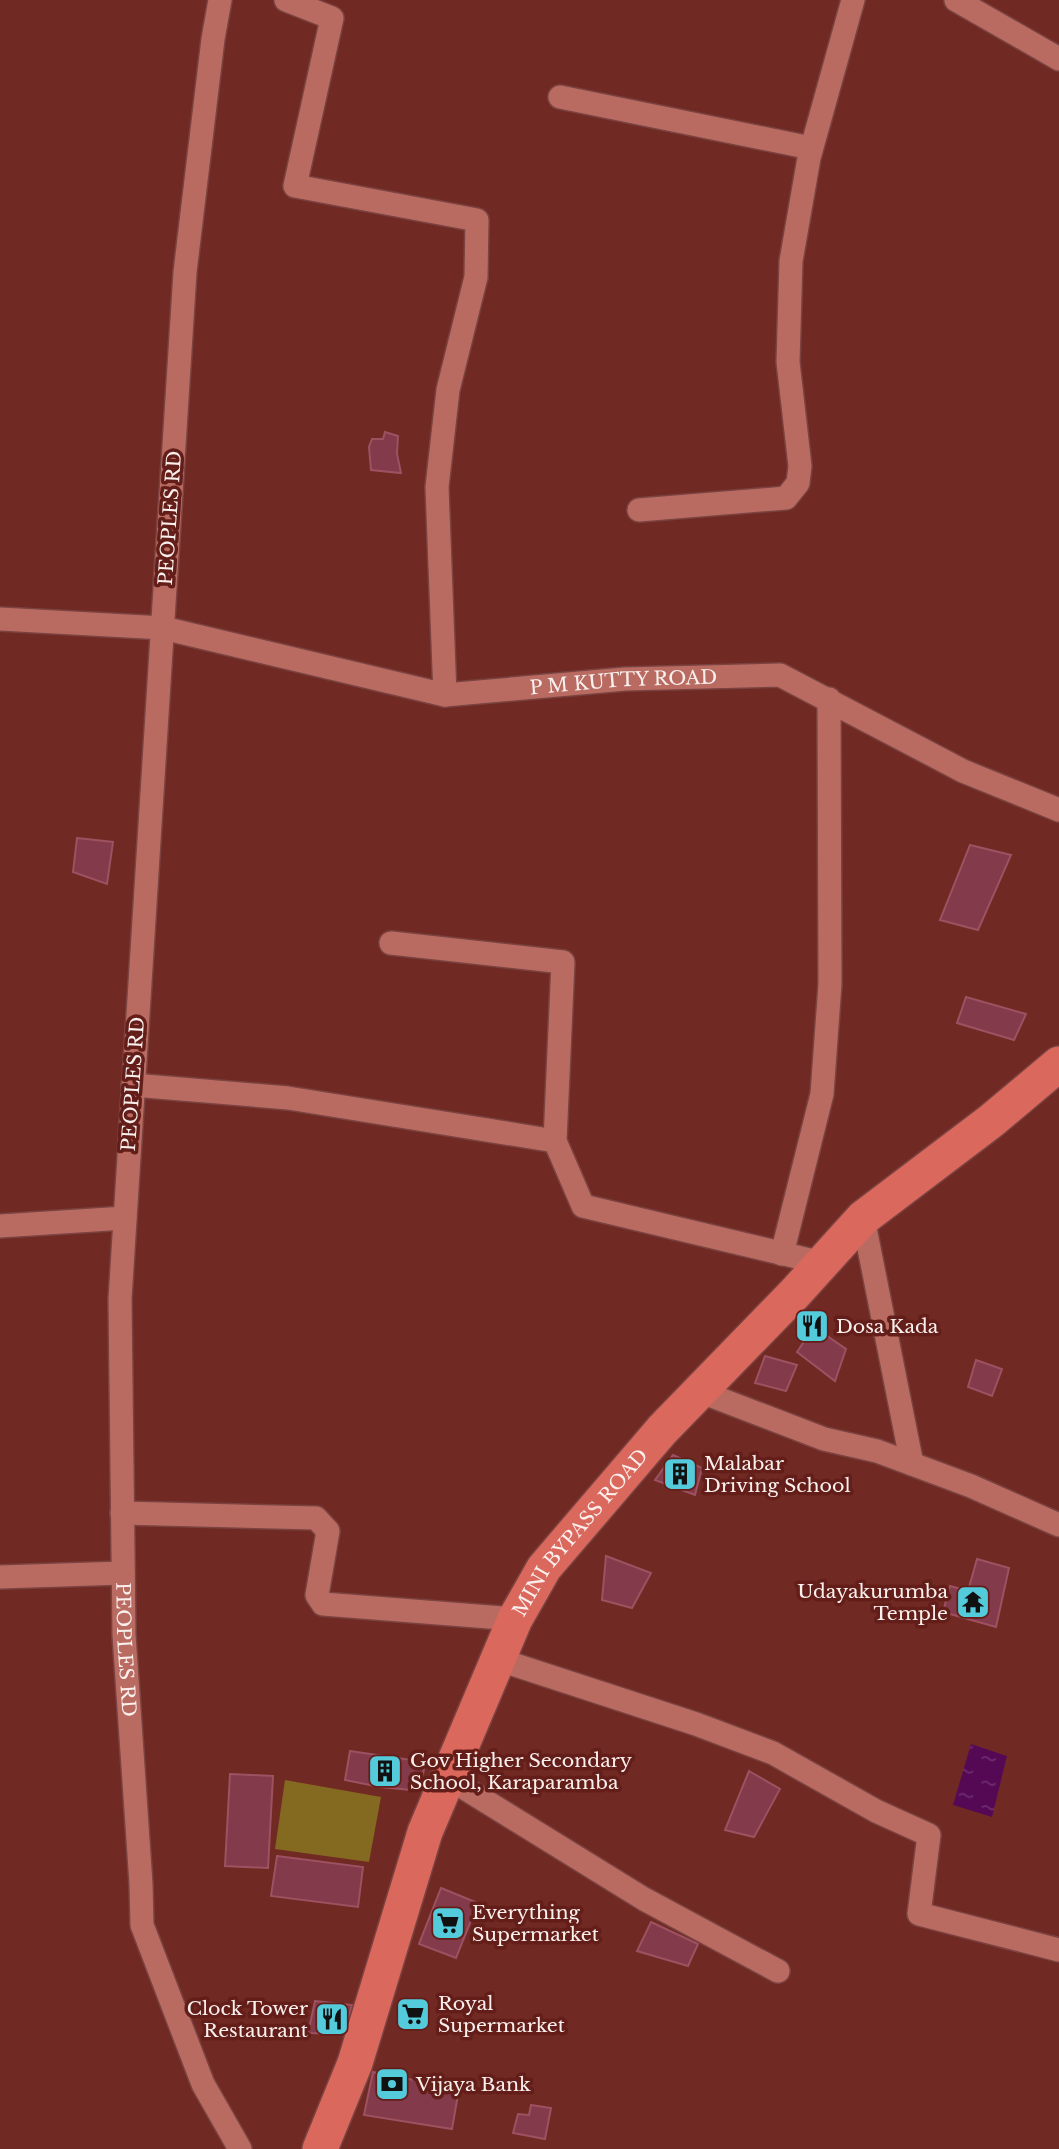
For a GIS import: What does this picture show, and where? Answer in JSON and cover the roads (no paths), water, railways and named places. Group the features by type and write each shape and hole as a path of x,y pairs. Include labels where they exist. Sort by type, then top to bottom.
{"main road":[{"name":"MINI BYPASS ROAD","path":"320,2149 355,2063 425,1832 515,1619 544,1568 662,1430 863,1218 991,1121 1059,1064"}],"street":[{"name":"PEOPLES RD","path":"220,0 185,272 120,1299 124,1635 142,1925 203,2084 240,2149"},
{"path":"286,0 332,18 295,186 477,220 476,277 448,390 437,487 445,695"},
{"path":"639,510 786,498 798,483 800,466 788,362 791,261 811,148 853,0"},
{"path":"956,0 1059,59"},
{"path":"560,97 811,148"},
{"name":"P M KUTTY ROAD","path":"0,619 163,628 445,695 625,679 780,675 962,771 1059,810"},
{"path":"782,1254 822,1094 830,984 829,699"},
{"path":"391,943 563,962 555,1141 583,1206 822,1263"},
{"path":"133,1085 288,1098 555,1141"},
{"path":"0,1226 125,1218"},
{"path":"863,1218 912,1464"},
{"path":"699,1391 824,1439 877,1451 912,1464 971,1486 1059,1525"},
{"path":"122,1513 316,1518 328,1531 317,1595 323,1604 515,1619"},
{"path":"0,1577 123,1573"},
{"path":"497,1659 696,1724 772,1753 876,1811 929,1835 919,1914 1059,1950"},
{"path":"448,1778 644,1899 778,1971"}],"water":[{"path":"971,1744 1007,1756 992,1817 953,1805"}],"place":[{"name":"Dosa Kada","path":"812,1326"},
{"name":"Malabar Driving School","path":"680,1474"},
{"name":"Udayakurumba Temple","path":"973,1602"},
{"name":"Gov Higher Secondary School, Karaparamba","path":"385,1771"},
{"name":"Everything Supermarket","path":"448,1923"},
{"name":"Royal Supermarket","path":"413,2014"},
{"name":"Clock Tower Restaurant","path":"332,2019"},
{"name":"Vijaya Bank","path":"392,2084"}]}
